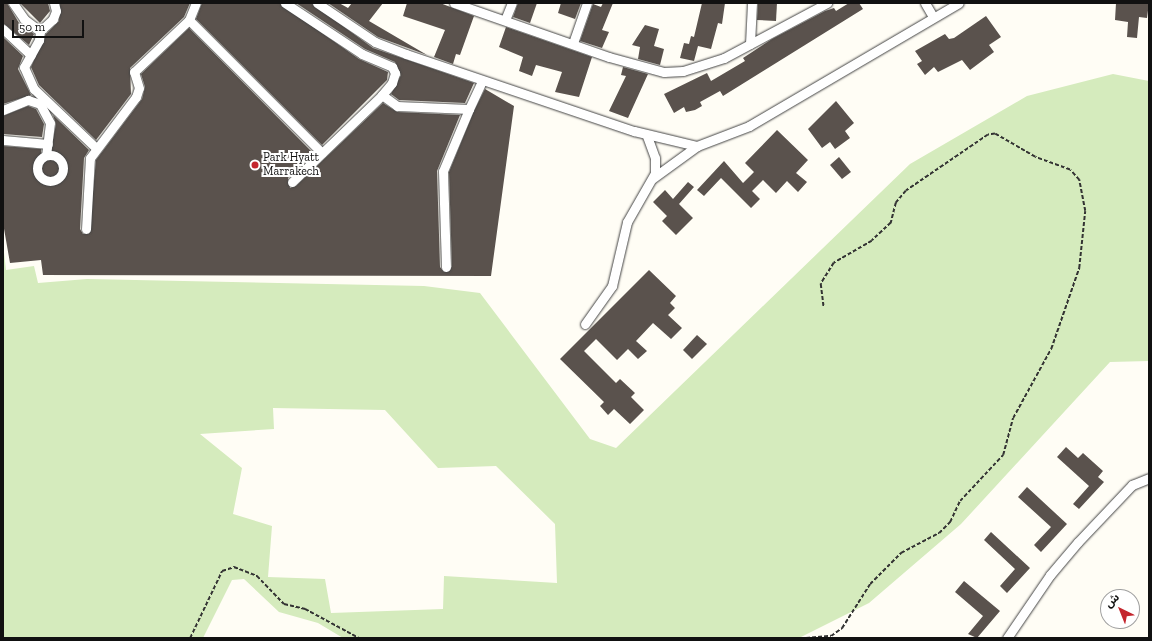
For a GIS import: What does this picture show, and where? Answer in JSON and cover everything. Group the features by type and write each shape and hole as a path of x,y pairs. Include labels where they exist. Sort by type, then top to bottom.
{"street":[{"path":"13,3 24,20 40,31"},
{"path":"54,3 53,19 40,31 31,55 24,67 34,89 96,148"},
{"path":"86,229 87,181 96,148 136,97 139,88 134,72 189,20 196,3"},
{"path":"285,3 362,54 392,67 395,73 392,83 382,95 292,182"},
{"path":"316,3 375,42 482,81 648,136 697,146"},
{"path":"454,3 664,72 719,60 827,3"},
{"path":"505,20 512,3"},
{"path":"573,43 587,3"},
{"path":"750,44 752,3"},
{"path":"925,3 933,17"},
{"path":"653,178 672,166 697,146 748,126 959,3"},
{"path":"189,20 322,153"},
{"path":"3,29 31,55"},
{"path":"446,267 443,171 482,81"},
{"path":"382,95 397,106 469,109"},
{"path":"3,110 28,100 40,104 50,123 46,155"},
{"path":"585,324 610,291 627,222 653,178 655,162 648,136"},
{"path":"3,140 48,144"},
{"path":"655,162 672,166"},
{"path":"1007,638 1050,575 1078,542 1132,485 1149,478"}],"path":[{"path":"806,638 831,636 842,628 875,579 901,553 939,533 954,515 960,501 1003,455 1013,418 1051,350 1079,268 1085,211 1080,180 1070,170 1035,157 995,134 988,136 906,191 896,203 891,223 872,241 834,263 821,284 824,306"},
{"path":"190,638 222,571 234,567 257,576 284,604 305,609 359,638"}],"green space":[{"path":"1113,74 1149,81 1149,361 1110,362 961,524 869,603 799,638 343,638 318,623 279,612 244,579 232,580 203,638 3,638 3,243 6,270 34,266 38,283 87,279 424,286 480,293 590,439 616,448 910,164 1027,96","holes":["273,408 385,410 438,468 496,466 555,524 557,583 444,576 443,609 331,613 325,579 268,577 272,526 233,514 242,468 200,434 274,429"]}],"building":[{"path":"3,3 7,3 19,23 34,34 29,45 3,23"},
{"path":"20,3 48,3 50,11 40,23"},
{"path":"60,3 190,3 184,17 130,68 131,94 96,140 39,85 31,67 46,34 59,21"},
{"path":"202,3 279,3 359,59 388,72 387,80 322,145 196,19"},
{"path":"296,3 311,3 373,48 474,83 465,103 399,100 391,94 401,75 395,62 365,49"},
{"path":"328,3 339,3 348,8 352,3 383,3 369,21 427,55 378,37"},
{"path":"407,3 440,3 474,16 460,55 456,54 453,64 434,57 445,30 403,16"},
{"path":"518,3 537,3 530,23 513,17"},
{"path":"561,3 581,3 575,19 558,13"},
{"path":"603,3 613,3 602,30 609,32 602,48 580,41 593,4 601,7"},
{"path":"702,3 725,3 722,24 718,23 711,49 698,46 694,61 680,58 684,43 689,44 691,36 694,37"},
{"path":"758,3 777,3 776,21 757,20"},
{"path":"849,3 859,3 863,9 723,96 720,91 700,102 702,106 695,110 686,112 684,107 674,113 664,94 707,73 711,81 745,61 743,58 772,39 825,11 834,8 836,11"},
{"path":"1116,3 1149,3 1147,18 1139,17 1137,38 1127,37 1128,22 1115,20"},
{"path":"986,16 1001,37 989,45 994,52 970,70 962,60 938,72 934,67 925,75 917,64 922,61 915,51 945,34 949,39 954,38"},
{"path":"645,25 659,29 654,46 664,49 660,65 638,59 640,47 632,45"},
{"path":"506,27 592,57 579,97 555,92 562,72 536,65 532,76 519,71 523,57 499,47"},
{"name":"Park Hyatt Marrakech","path":"189,28 313,153 288,178 290,188 296,186 383,103 397,112 460,115 437,171 440,267 444,272 452,267 449,172 474,111 485,89 514,106 491,276 43,275 41,260 10,263 3,223 3,146 41,149 41,158 49,160 56,124 53,115 89,150 84,158 80,229 83,234 89,234 96,160 142,99 145,87 141,74"},
{"path":"3,37 23,56 18,69 31,95 3,104"},
{"path":"623,67 648,74 628,118 609,111 626,76 621,75"},
{"path":"836,101 854,123 845,131 850,138 835,149 830,142 822,148 808,129"},
{"path":"28,106 36,109 44,124 42,137 3,134 3,116"},
{"path":"777,130 808,160 796,173 807,182 798,192 787,181 776,193 763,180 752,191 760,199 751,208 721,178 704,196 697,190 724,161 743,183 754,172 745,163"},
{"path":"839,157 851,172 842,179 830,165"},
{"path":"688,182 694,187 679,204 693,218 676,235 662,221 667,216 653,202 665,190 673,199"},
{"path":"649,270 676,296 670,303 675,308 668,315 682,328 671,339 653,323 636,341 647,351 638,359 628,349 617,360 596,339 584,351 616,383 620,379 635,393 631,397 644,410 630,424 614,409 608,415 600,406 604,402 560,359"},
{"path":"697,335 707,344 692,359 683,350"},
{"path":"1066,447 1078,458 1083,453 1103,471 1098,477 1104,482 1079,509 1073,504 1089,486 1057,457"},
{"path":"1027,487 1067,524 1041,552 1034,545 1051,527 1018,497"},
{"path":"991,532 1030,568 1007,593 1000,586 1015,569 984,540"},
{"path":"964,581 1000,611 977,638 968,634 983,616 955,592"}],"place":[{"name":"Park Hyatt Marrakech","path":"255,165"}]}
